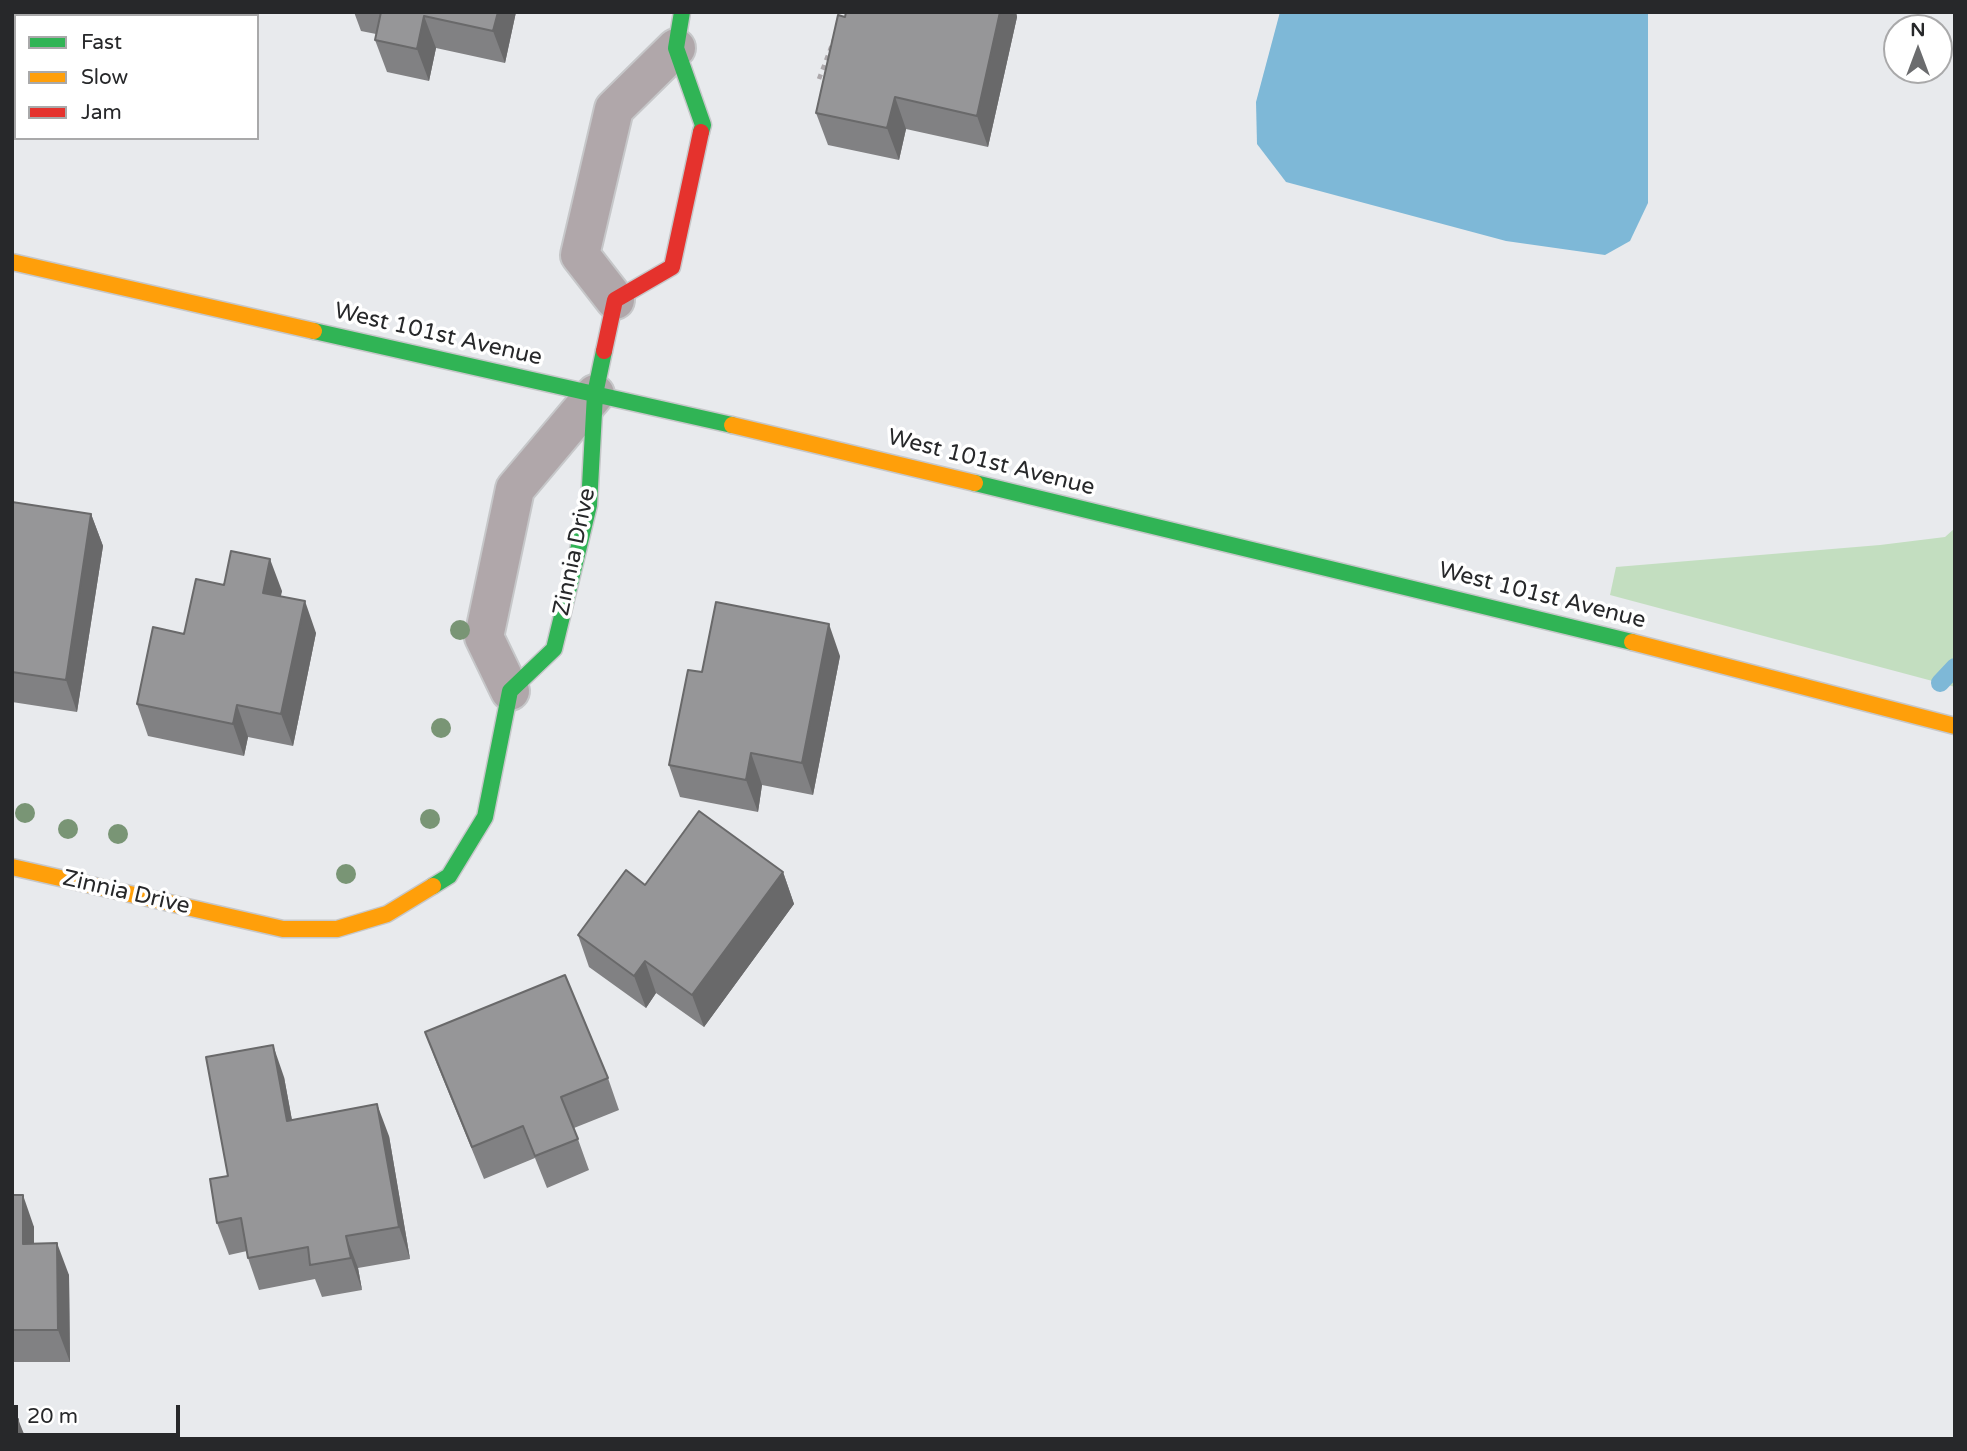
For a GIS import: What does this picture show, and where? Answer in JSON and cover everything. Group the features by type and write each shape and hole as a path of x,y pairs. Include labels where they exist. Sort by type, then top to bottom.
{"street":[{"path":"679,30 703,125 672,267 615,300 580,256 614,109 679,30"},
{"name":"West 101st Avenue","path":"12,262 824,446 1695,657 1955,726"},
{"name":"Zinnia Drive","path":"12,867 283,929 337,929 387,914 449,876 485,817 510,691 554,649 589,505 595,394 615,300"},
{"path":"510,691 484,637 515,489 595,394"}],"path":[{"path":"819,79 828,49 841,34"}],"green space":[{"path":"1955,528 1955,687 1610,595 1616,567 1880,545 1945,537"}],"water":[{"path":"1280,12 1648,12 1648,203 1630,241 1605,255 1506,241 1286,182 1257,144 1256,102"}],"building":[{"path":"381,12 498,12 493,31 424,16 417,49 375,40"},
{"path":"846,12 1000,12 977,116 895,97 887,128 816,113 838,15 845,17"},
{"path":"12,502 91,514 66,680 12,672"},
{"path":"231,551 270,559 263,593 305,601 281,714 237,705 233,724 137,704 153,627 184,634 196,579 224,585"},
{"path":"716,602 829,624 802,763 751,753 746,780 669,765 688,670 702,672"},
{"path":"699,811 783,872 692,995 645,961 634,976 578,935 626,870 645,885"},
{"path":"565,975 608,1078 561,1097 578,1139 535,1156 523,1126 472,1147 425,1032"},
{"path":"273,1045 287,1121 377,1104 399,1227 346,1236 351,1258 310,1265 308,1247 248,1258 241,1218 217,1223 210,1179 228,1176 206,1057"},
{"path":"12,1195 23,1195 23,1244 57,1243 58,1330 12,1330"},
{"path":"12,1419 18,1419 19,1439 12,1439"}],"waterway":[{"path":"1940,683 1955,667"}],"traffic: fast":[{"path":"682,12 676,48 703,125 701,132"},
{"path":"314,331 732,425"},
{"path":"433,886 449,876 485,817 510,691 554,649 589,505 595,394 604,351"},
{"path":"975,483 1632,642"}],"traffic: slow":[{"path":"12,262 314,331"},
{"path":"732,425 975,483"},
{"path":"1632,642 1955,726"},
{"path":"12,867 283,929 337,929 387,914 433,886"}],"traffic: jam":[{"path":"604,351 615,300 672,267 701,132"}]}
